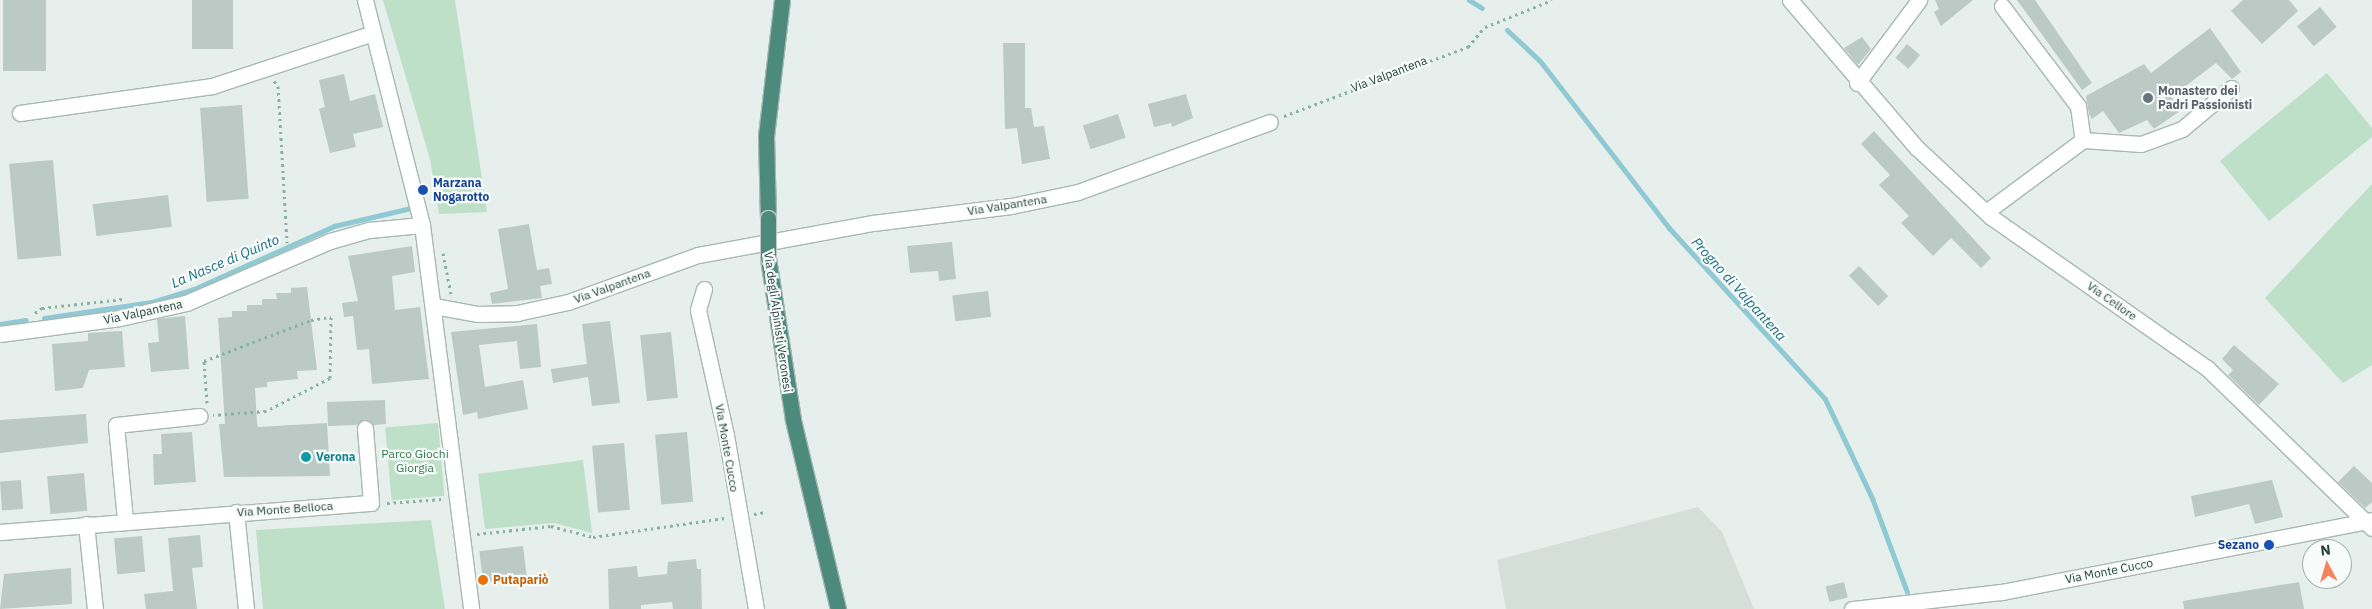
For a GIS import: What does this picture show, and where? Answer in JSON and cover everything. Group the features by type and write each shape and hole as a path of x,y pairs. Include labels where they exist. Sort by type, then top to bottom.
{"highway":[{"name":"Via degli Alpinisti Veronesi","path":"782,0 766,136 768,258 793,420 838,609"}],"street":[{"path":"365,0 422,225 434,306 471,609"},
{"name":"Via Cellore","path":"1790,0 1858,83 1917,148 1986,212 2207,368 2370,523"},
{"path":"1858,83 1919,0"},
{"path":"2002,6 2078,106 2083,140"},
{"path":"20,113 212,86 270,70 373,33"},
{"path":"1986,212 2083,140 2149,141 2182,129 2231,88"},
{"name":"Via Valpantena","path":"434,306 478,314 516,313 568,302 698,255 872,223 1011,206 1078,192 1270,122"},
{"name":"Via Valpantena","path":"0,334 120,318 186,303 330,241 369,230 422,225"},
{"name":"Via Monte Cucco","path":"704,289 698,310 726,435 738,516 756,609"},
{"path":"125,520 116,425 204,416"},
{"path":"365,428 371,503"},
{"name":"Via Monte Belloca","path":"0,532 125,520 371,503"},
{"path":"236,512 246,609"},
{"name":"Via Monte Cucco","path":"1852,609 2002,592 2370,523"},
{"path":"86,524 95,609"}],"path":[{"name":"Via Valpantena","path":"1270,122 1468,47 1485,27 1552,0"},
{"path":"270,70 278,86 288,243 277,248"},
{"path":"32,330 32,320 42,308 135,298"},
{"path":"332,317 330,378 266,411 204,416 204,361 311,320 332,317"},
{"path":"371,503 457,498"},
{"path":"461,536 551,526 593,537 765,512"}],"shaded area":[{"path":"1698,507 1722,532 1754,609 1506,609 1497,560"}],"green space":[{"path":"383,0 455,0 487,212 439,214 430,159"},
{"path":"2327,73 2372,128 2372,137 2269,221 2220,161"},
{"path":"2372,184 2372,365 2343,383 2265,298"},
{"name":"Parco Giochi Giorgia","path":"438,423 444,496 392,500 385,428"},
{"path":"583,460 592,533 554,523 485,529 478,474"},
{"path":"431,520 445,609 263,609 256,530"}],"building":[{"path":"3,0 46,0 46,71 3,71"},
{"path":"192,0 233,0 233,49 192,49"},
{"path":"1935,0 1973,0 1941,26 1934,12 1939,9"},
{"path":"2017,0 2035,0 2092,83 2082,90"},
{"path":"2243,0 2289,0 2298,11 2262,44 2231,11"},
{"path":"2320,7 2337,27 2314,46 2297,26"},
{"path":"2210,28 2241,72 2232,79 2216,63 2171,97 2180,111 2154,129 2147,120 2119,133 2103,111 2092,119 2089,114 2086,96 2144,64 2151,73"},
{"path":"1862,37 1871,49 1858,65 1844,48"},
{"path":"1003,43 1025,43 1025,108 1031,108 1034,127 1044,126 1050,159 1022,164 1017,128 1005,129"},
{"path":"1907,44 1920,55 1908,69 1895,58"},
{"path":"344,74 350,101 375,94 383,127 353,134 356,147 330,153 319,109 325,107 319,80"},
{"path":"1186,94 1193,118 1172,127 1171,123 1154,127 1148,104"},
{"path":"242,105 249,199 207,202 200,108"},
{"path":"1118,114 1126,138 1091,149 1083,125"},
{"path":"1874,131 1991,258 1981,268 1951,238 1933,256 1901,223 1909,216 1879,185 1890,175 1861,144"},
{"path":"53,160 61,256 18,259 9,164"},
{"path":"168,195 172,227 96,236 93,204"},
{"path":"529,224 537,270 549,268 552,284 540,286 542,298 492,304 490,293 508,289 498,229"},
{"path":"952,242 956,279 939,281 938,271 910,273 907,246"},
{"path":"412,246 415,272 392,276 395,310 420,307 429,379 372,384 369,349 357,350 353,316 344,317 342,303 358,301 348,256"},
{"path":"1859,266 1888,296 1878,306 1849,276"},
{"path":"307,287 317,370 297,371 298,379 267,382 267,387 255,388 257,422 258,427 327,423 330,476 224,477 219,424 225,424 218,318 232,317 232,311 247,311 247,305 262,305 262,299 277,299 276,293 291,293 291,288"},
{"path":"988,291 991,317 955,321 952,295"},
{"path":"185,316 189,369 151,372 148,343 159,342 157,319"},
{"path":"610,321 620,403 592,406 588,377 553,383 551,369 587,364 582,324"},
{"path":"537,324 541,367 520,369 517,341 479,345 485,387 523,380 528,409 478,419 477,412 463,415 451,332"},
{"path":"122,331 125,367 89,370 83,388 55,391 52,344 88,341 88,333"},
{"path":"671,332 678,398 647,401 640,335"},
{"path":"2234,345 2279,384 2259,405 2228,375 2233,370 2222,359"},
{"path":"385,400 386,424 373,425 365,419 356,425 328,426 327,402"},
{"path":"86,414 88,443 0,453 0,420"},
{"path":"192,432 196,482 154,485 153,454 162,454 161,434"},
{"path":"687,432 693,502 661,505 655,435"},
{"path":"624,443 630,510 598,513 592,446"},
{"path":"2354,466 2372,483 2372,502 2365,508 2338,482"},
{"path":"84,473 87,511 50,514 47,476"},
{"path":"21,480 23,509 2,510 0,481"},
{"path":"2272,480 2283,517 2255,524 2249,504 2195,517 2191,496"},
{"path":"200,535 203,567 192,568 197,609 146,609 144,594 173,591 168,538"},
{"path":"142,536 145,572 117,574 114,538"},
{"path":"523,546 527,577 483,582 479,551"},
{"path":"696,559 697,569 701,569 702,609 673,609 672,602 641,605 641,609 609,609 608,569 637,566 638,577 667,574 668,562"},
{"path":"71,568 72,604 0,609 4,574"},
{"path":"1844,582 1848,598 1829,602 1826,587"},
{"path":"2299,582 2304,609 2184,609 2183,601"}],"waterway":[{"name":"Progno di Valpantena","path":"1469,0 1482,8"},
{"name":"Progno di Valpantena","path":"1507,30 1540,61 1669,228 1825,399 1872,498 1907,592"},
{"name":"La Nasce di Quinto","path":"44,318 152,302 194,289 334,226 411,208"},
{"name":"La Nasce di Quinto","path":"0,324 26,320"}],"place":[{"name":"Monastero dei Padri Passionisti","path":"2148,98"},
{"name":"Marzana Nogarotto","path":"423,190"},
{"name":"Verona","path":"306,457"},
{"name":"Sezano","path":"2269,545"},
{"name":"Putapariò","path":"483,580"}]}
